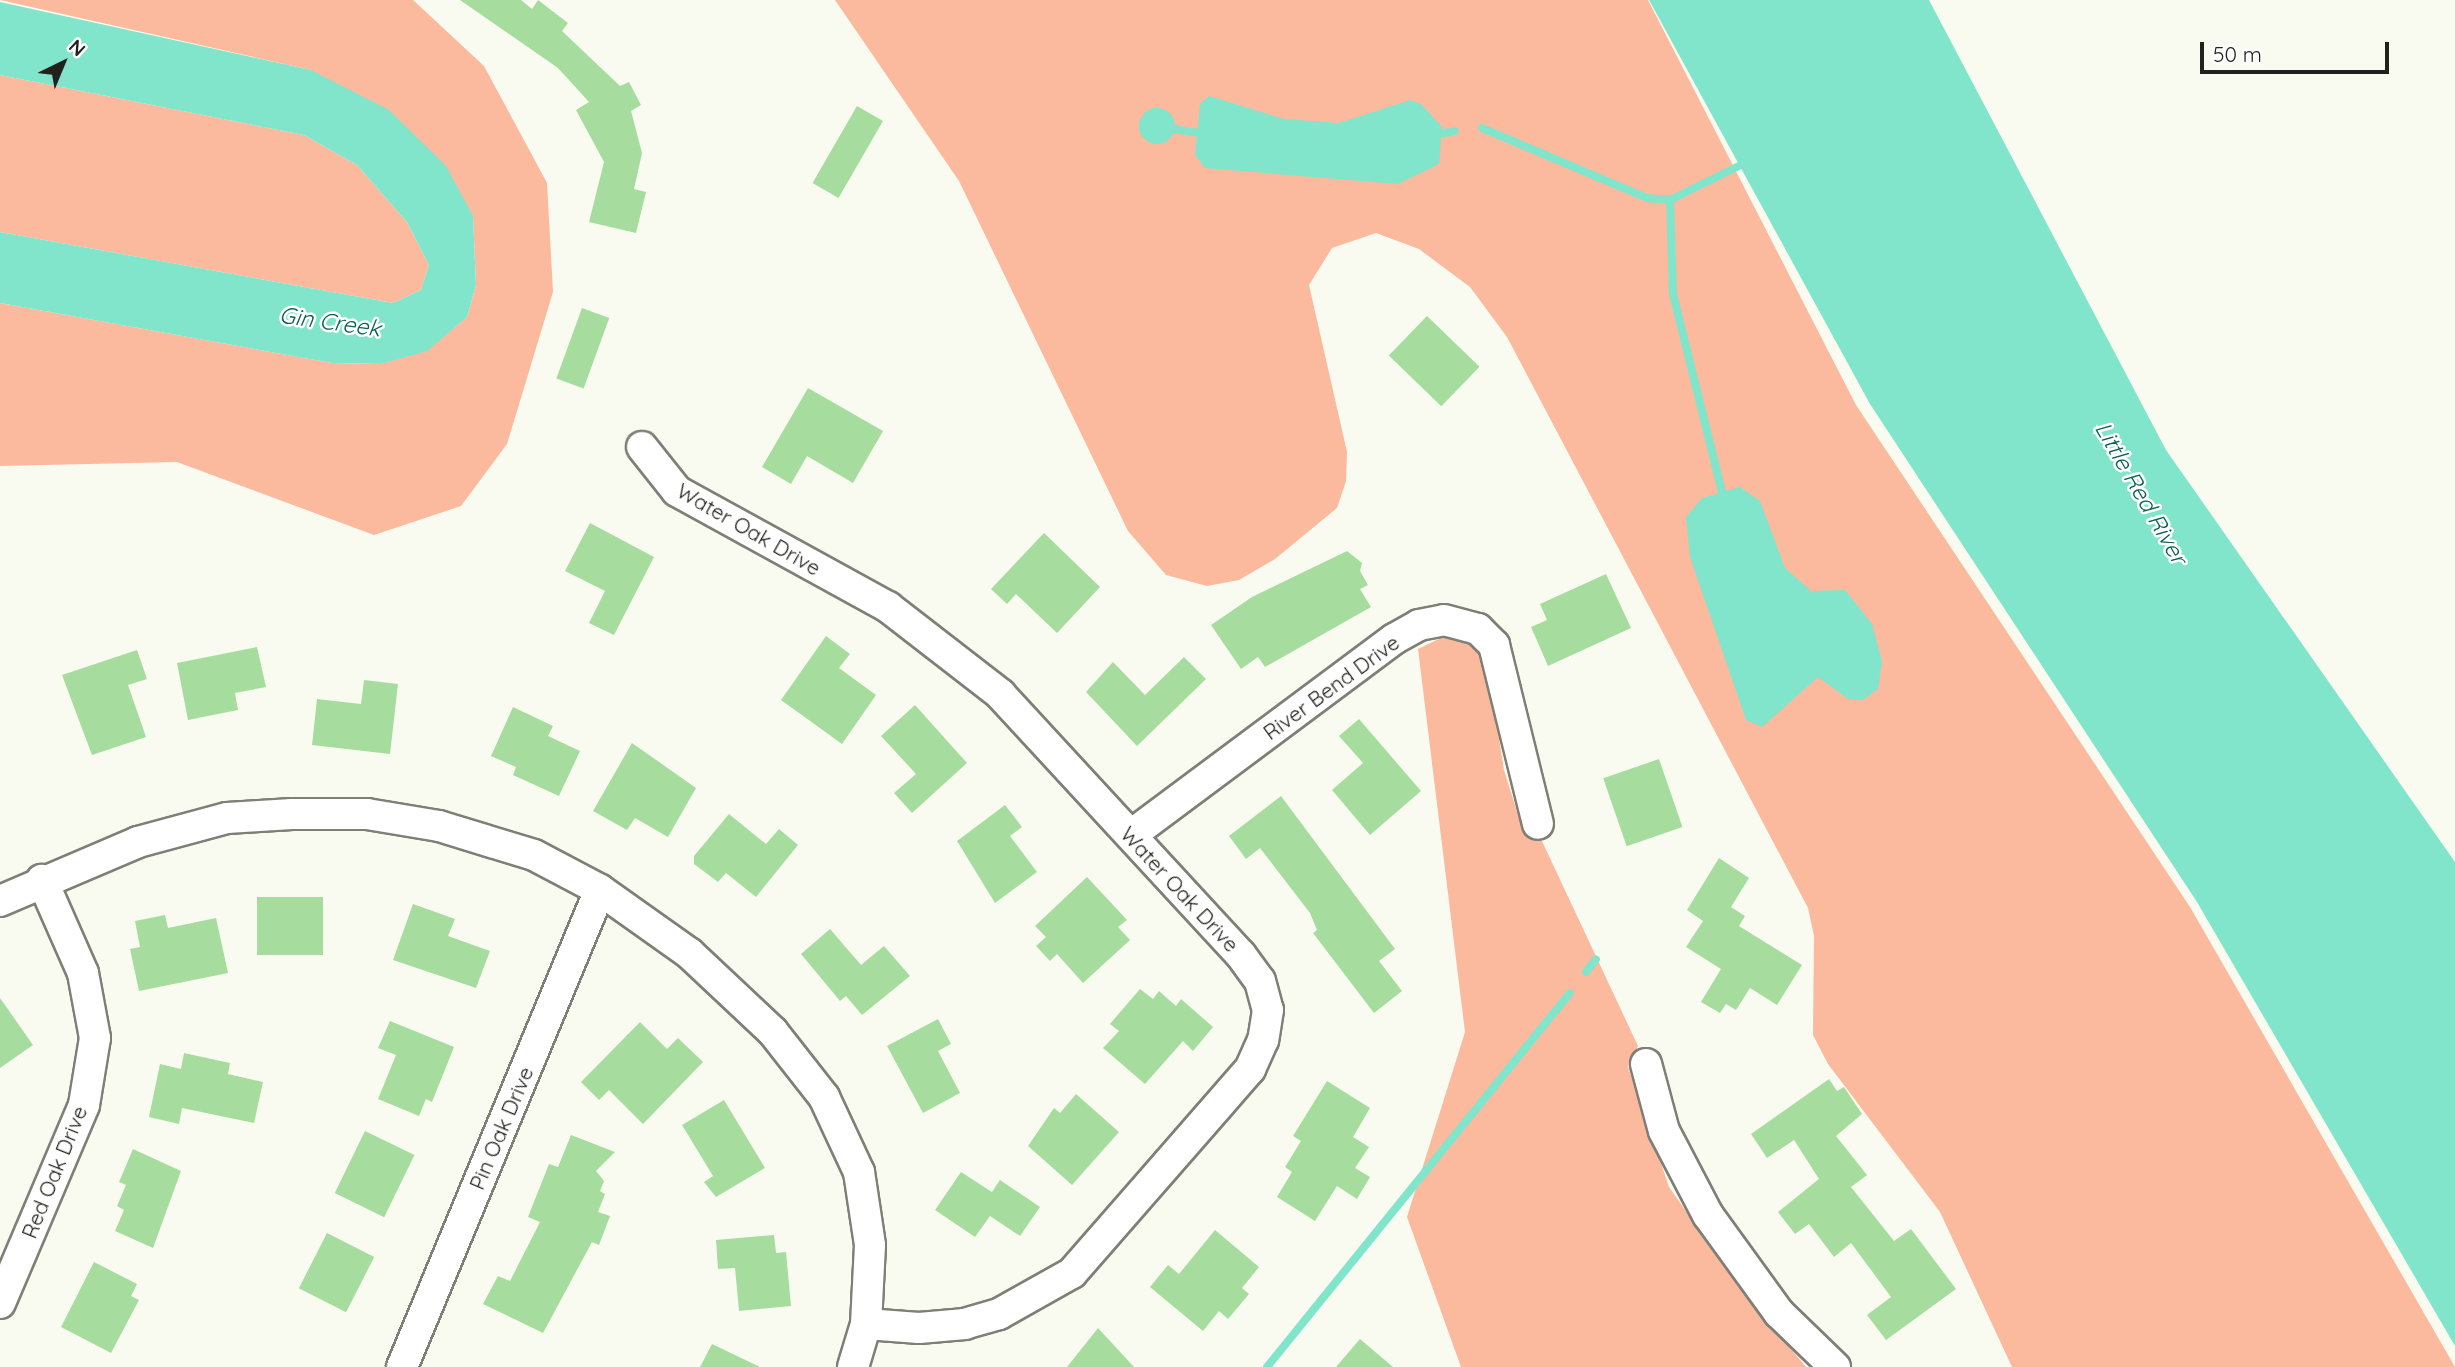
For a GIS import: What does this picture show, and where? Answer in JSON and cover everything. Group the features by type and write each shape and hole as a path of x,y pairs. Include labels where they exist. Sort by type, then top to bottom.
{"street":[{"name":"Water Oak Drive","path":"642,447 677,491 888,607 946,647 1000,694 1131,835 1259,981 1268,1010 1263,1040 1250,1069 1094,1252 1046,1291 965,1324 866,1324"},
{"name":"River Bend Drive","path":"1131,835 1394,639 1419,625 1444,621 1478,629 1493,645 1538,824"},
{"path":"0,901 42,880 138,842 227,818 367,814 439,826 534,855 600,890 689,953 773,1032 824,1097 859,1172 870,1245 866,1324 853,1367"},
{"name":"Red Oak Drive","path":"0,1303 84,1105 95,1038 83,973 42,880"},
{"name":"Pin Oak Drive","path":"402,1367 600,890"},
{"path":"1646,1063 1664,1131 1708,1216 1779,1313 1835,1367"}],"shaded area":[{"path":"0,0 413,0 484,66 547,183 553,292 507,444 461,506 374,535 177,462 0,466 0,303 332,363 381,364 427,350 467,317 476,285 473,216 311,70"},
{"path":"835,0 1648,0 1856,405 2190,907 2455,1367 2012,1367 1940,1212 1828,1064 1813,1035 1814,936 1808,908 1507,337 1470,287 1419,249 1376,233 1332,248 1309,285 1347,452 1346,481 1337,508 1275,559 1239,580 1207,586 1166,575 1128,531 959,181"},
{"path":"0,75 304,135 357,165 407,222 429,265 421,290 393,303 0,232"},
{"path":"1443,637 1471,642 1488,668 1504,770 1523,831 1541,839 1638,1046 1628,1067 1669,1187 1740,1288 1806,1367 1461,1367 1407,1217 1465,1032 1418,649"}],"water":[{"name":"Little Red River","path":"1649,0 1929,0 2166,450 2455,862 2455,1346 2197,902 1870,404"},
{"name":"Gin Creek","path":"0,2 311,70 389,110 446,166 473,216 476,285 467,317 427,351 381,364 332,363 0,303 0,232 393,303 421,290 429,265 407,222 357,165 304,135 0,75"},
{"path":"1209,96 1284,119 1339,123 1410,100 1421,104 1442,127 1439,164 1398,184 1205,168 1195,155 1200,104"},
{"path":"1157,108 1169,114 1175,126 1169,138 1157,144 1145,138 1139,126 1145,114"},
{"path":"1740,487 1760,501 1785,568 1811,591 1845,590 1872,624 1882,661 1878,689 1863,700 1848,699 1818,677 1762,727 1746,720 1690,557 1686,517 1702,498"}],"building":[{"path":"460,0 521,0 532,9 538,0 568,23 562,31 620,86 629,82 641,105 631,111 642,153 634,189 646,192 636,233 589,222 604,162 576,110 589,102 558,68"},
{"path":"857,106 883,121 838,198 812,183"},
{"path":"582,308 609,318 584,388 556,378"},
{"path":"1427,316 1480,367 1441,406 1389,356"},
{"path":"808,388 883,431 853,483 807,456 791,484 762,467"},
{"path":"590,523 654,557 614,635 589,623 605,591 565,571"},
{"path":"1044,533 1100,587 1057,633 1016,594 1007,604 991,589"},
{"path":"1347,551 1362,563 1360,571 1368,585 1360,589 1371,607 1265,667 1258,657 1241,669 1211,625 1252,597"},
{"path":"1606,574 1631,628 1548,666 1531,627 1547,620 1540,604"},
{"path":"826,636 850,654 839,668 876,695 842,744 781,700"},
{"path":"257,647 266,687 235,693 238,710 188,720 177,663"},
{"path":"137,650 147,679 128,685 146,737 92,755 62,675"},
{"path":"1184,657 1206,679 1137,746 1086,692 1113,662 1145,695"},
{"path":"364,680 398,684 390,754 312,745 317,699 361,704"},
{"path":"915,705 967,763 912,813 894,793 916,774 881,736"},
{"path":"513,707 553,726 548,736 580,751 559,796 513,775 516,767 491,756"},
{"path":"1359,719 1421,791 1370,835 1332,790 1363,763 1339,736"},
{"path":"632,743 696,788 668,837 635,818 627,830 593,811"},
{"path":"1659,759 1682,827 1627,846 1603,778"},
{"path":"1281,796 1395,949 1379,961 1402,991 1374,1013 1313,933 1317,930 1310,913 1260,848 1246,859 1229,836"},
{"path":"1005,805 1022,827 1010,836 1037,872 995,903 957,841"},
{"path":"729,814 766,844 779,829 798,845 756,897 726,873 718,882 694,864 694,856"},
{"path":"1719,858 1749,878 1731,907 1745,916 1739,926 1802,965 1777,1005 1750,988 1736,1010 1726,1004 1720,1013 1701,1002 1721,969 1686,947 1703,921 1687,910"},
{"path":"1087,877 1127,920 1118,927 1130,940 1083,983 1057,954 1050,961 1036,946 1046,937 1035,926"},
{"path":"257,897 323,897 323,955 257,955"},
{"path":"413,904 455,919 448,936 490,951 476,988 393,960"},
{"path":"165,915 168,928 216,918 228,973 139,991 130,949 140,947 135,921"},
{"path":"830,929 861,965 884,946 910,976 862,1015 846,996 840,1001 801,954"},
{"path":"1140,989 1153,999 1159,991 1176,1006 1181,999 1213,1027 1193,1051 1183,1041 1145,1084 1103,1048 1119,1031 1110,1024"},
{"path":"0,998 33,1045 0,1068"},
{"path":"938,1019 951,1044 938,1051 960,1093 923,1113 887,1046"},
{"path":"390,1021 454,1047 432,1102 426,1099 419,1116 378,1099 396,1055 378,1048"},
{"path":"640,1022 667,1049 678,1038 703,1062 643,1124 609,1090 599,1100 581,1082"},
{"path":"184,1053 230,1063 228,1074 263,1082 254,1123 182,1108 179,1124 149,1117 160,1064 181,1069"},
{"path":"1829,1079 1837,1091 1844,1087 1862,1114 1836,1136 1867,1175 1851,1187 1894,1241 1911,1229 1956,1289 1886,1340 1867,1315 1891,1297 1851,1243 1834,1257 1809,1224 1795,1234 1778,1212 1819,1179 1794,1140 1767,1158 1751,1134"},
{"path":"1327,1081 1370,1108 1353,1137 1369,1147 1355,1168 1370,1177 1357,1199 1337,1186 1315,1221 1277,1197 1292,1172 1285,1167 1301,1141 1293,1136"},
{"path":"1076,1094 1119,1132 1072,1185 1028,1146 1054,1108 1060,1113"},
{"path":"724,1100 765,1168 716,1197 704,1182 713,1176 682,1125"},
{"path":"365,1131 414,1155 384,1217 335,1193"},
{"path":"571,1135 615,1152 596,1171 604,1181 600,1191 605,1194 598,1212 610,1216 599,1245 592,1242 543,1333 483,1304 498,1276 510,1281 540,1222 528,1217 549,1164 558,1167"},
{"path":"133,1149 181,1171 153,1248 115,1231 124,1210 117,1206 126,1185 119,1182"},
{"path":"961,1172 992,1192 1000,1180 1040,1207 1020,1236 990,1216 975,1237 935,1210"},
{"path":"1215,1230 1259,1267 1242,1288 1249,1294 1228,1319 1219,1311 1203,1331 1150,1287 1168,1265 1179,1274"},
{"path":"327,1233 374,1257 346,1312 299,1288"},
{"path":"774,1235 776,1253 786,1252 791,1306 739,1311 735,1268 718,1269 716,1240"},
{"path":"94,1262 137,1284 131,1296 139,1300 111,1353 61,1327"},
{"path":"1098,1328 1134,1367 1067,1367"},
{"path":"1360,1339 1393,1367 1336,1367"},
{"path":"712,1344 760,1367 700,1367"}],"waterway":[{"path":"1482,128 1647,198 1670,200 1749,161"},
{"path":"1174,129 1198,133"},
{"path":"1443,133 1455,131"},
{"path":"1670,200 1673,294 1722,492"},
{"path":"1586,972 1596,959"},
{"path":"1267,1367 1570,993"}]}
